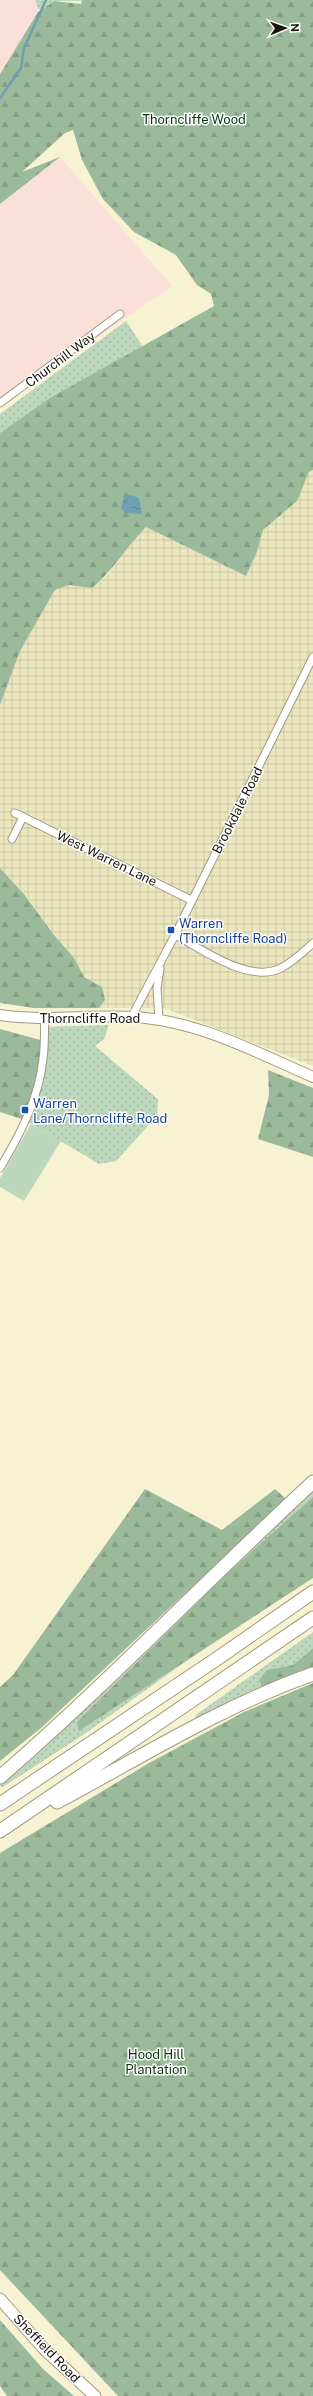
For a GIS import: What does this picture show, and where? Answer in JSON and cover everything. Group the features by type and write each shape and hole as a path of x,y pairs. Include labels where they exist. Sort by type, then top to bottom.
{"highway":[{"path":"0,1777 48,1735 226,1562 313,1482"},
{"path":"0,1804 218,1658 313,1592"},
{"path":"0,1832 313,1618"},
{"path":"0,1832 191,1727 240,1704 313,1674"}],"main road":[{"name":"Sheffield Road","path":"0,2298 44,2349 95,2396"}],"street":[{"name":"Churchill Way","path":"0,403 120,314"},
{"name":"Brookdale Road","path":"132,1016 175,935 313,657"},
{"name":"West Warren Lane","path":"15,813 192,900"},
{"path":"12,839 23,816"},
{"path":"175,935 216,957 250,972 260,973 282,968 313,943"},
{"name":"Brookdale Road","path":"159,1020 157,988 161,962"},
{"name":"Thorncliffe Road","path":"0,1015 45,1019 132,1016 159,1020 224,1038 313,1077"},
{"path":"0,1168 26,1120 39,1082 43,1059 45,1019"}],"shaded area":[{"path":"0,0 35,0 39,10 0,74"},
{"path":"60,157 172,286 0,404 0,204"},
{"path":"313,470 313,1066 164,1008 99,1008 105,1000 102,987 84,978 74,958 54,935 24,893 0,868 0,705 20,651 55,590 69,585 92,588 109,574 125,549 146,527 246,576 257,552 263,530 297,501 309,472"}],"green space":[{"path":"35,0 82,1 54,1 39,10"},
{"name":"Thorncliffe Wood","path":"82,0 313,0 313,470 309,472 297,501 263,530 257,552 246,576 146,527 107,574 92,588 69,585 55,590 20,651 0,705 0,433 48,399 214,306 211,294 197,285 176,255 134,232 103,199 82,160 73,130 65,133 22,172 60,157 0,204 0,74 38,12 54,1 81,4"},
{"path":"126,321 144,348 48,399 0,433 0,414"},
{"path":"0,868 24,894 54,935 74,958 84,977 102,987 105,1000 99,1008 34,1008 0,1003"},
{"path":"109,1025 104,1039 95,1046 158,1099 157,1116 116,1161 99,1164 25,1120 44,1027"},
{"path":"0,1029 44,1041 43,1059 25,1120 0,1112"},
{"path":"268,1070 313,1088 313,1157 258,1139 269,1095"},
{"path":"31,1124 61,1141 24,1201 0,1187 0,1178"},
{"path":"145,1489 222,1530 275,1489 286,1499 41,1728 0,1761 0,1687 13,1675"},
{"path":"313,1489 313,1500 79,1731 199,1652 83,1735 3,1787 0,1786 0,1783"},
{"path":"313,1497 313,1578 79,1731 77,1722 222,1578"},
{"path":"313,1632 313,1648 293,1665 267,1670 264,1690 198,1720 195,1718 197,1714"},
{"path":"313,1648 313,1670 264,1690 259,1680 267,1670 293,1665"},
{"name":"Hood Hill Plantation","path":"313,1683 313,2396 118,2396 0,2270 0,1853 149,1763 244,1712"},
{"path":"0,2320 43,2369 74,2396 7,2396 0,2386"}],"water":[{"path":"131,495 139,498 142,514 125,513 121,508 124,497"}],"waterway":[{"path":"0,98 21,68 24,48 46,0"}],"place":[{"name":"Warren (Thorncliffe Road)","path":"171,930"},
{"name":"Warren Lane/Thorncliffe Road","path":"25,1110"}]}
